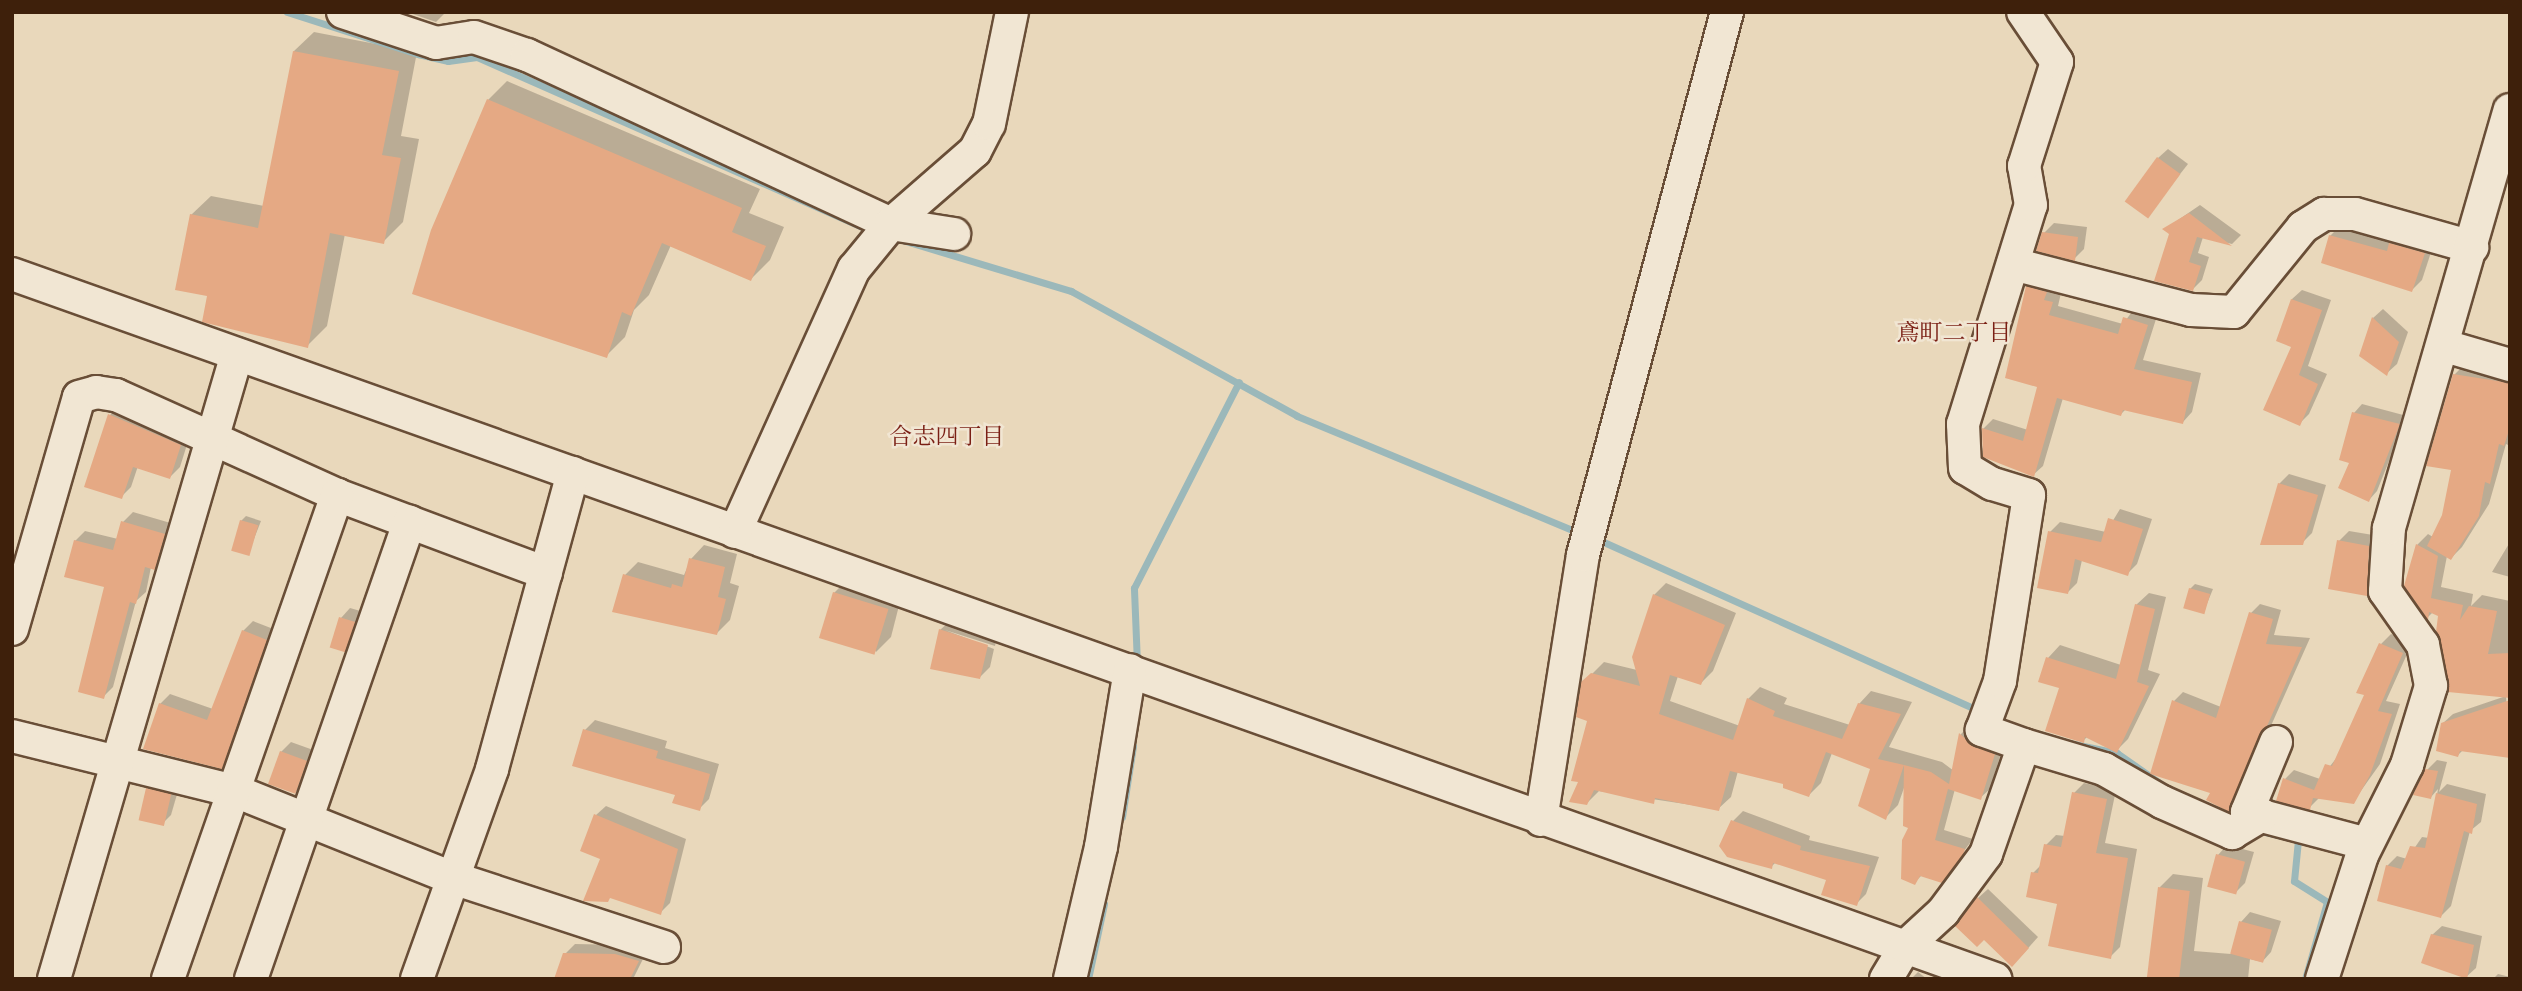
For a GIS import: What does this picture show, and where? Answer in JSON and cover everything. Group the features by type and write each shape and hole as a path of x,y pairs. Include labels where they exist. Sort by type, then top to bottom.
{"street":[{"path":"343,12 436,43 474,37 527,55 891,224 954,234"},
{"path":"735,532 854,269 891,224 975,151 989,124 1012,12"},
{"path":"1541,820 1583,555 1727,12"},
{"path":"2023,12 2057,62 2024,166 2031,205 1964,424 1965,468 1992,484 2029,495 2000,681 1983,730 2104,769 2162,802 2232,833 2262,815"},
{"path":"2322,979 2367,844 2407,765 2431,686 2423,645 2385,591 2389,528 2445,346 2510,110"},
{"path":"2013,264 2191,310 2234,312 2303,227 2324,214 2355,214 2472,247"},
{"path":"12,274 1130,670 1541,820 1995,979"},
{"path":"2445,346 2510,365"},
{"path":"54,979 237,354"},
{"path":"12,629 79,397 96,392 116,396 337,495 546,573"},
{"path":"416,979 492,769 573,473"},
{"path":"168,979 337,495"},
{"path":"251,979 409,522"},
{"path":"1070,979 1101,847 1130,670"},
{"path":"12,736 235,791 453,877 664,947"},
{"path":"2276,743 2247,811 2367,844"},
{"path":"1886,979 1905,947 1944,912 1986,854 2024,745"}],"building":[{"path":"293,51 399,71 382,155 401,158 384,244 330,233 308,348 202,322 207,296 175,290 190,214 258,228"},
{"path":"487,99 742,208 732,232 766,246 751,281 662,243 631,316 622,312 607,358 412,294 431,230"},
{"path":"2157,157 2180,174 2148,219 2125,201"},
{"path":"2189,213 2232,246 2197,237 2189,262 2201,266 2193,291 2154,281 2169,234 2162,229"},
{"path":"2042,232 2078,237 2075,261 2036,251"},
{"path":"2329,235 2387,251 2389,243 2425,253 2412,292 2321,263"},
{"path":"2026,286 2047,292 2044,300 2053,302 2049,315 2118,334 2123,317 2148,325 2134,369 2192,382 2183,424 2123,410 2121,416 2057,398 2034,477 1983,457 1982,428 2023,441 2037,387 2005,378"},
{"path":"2291,299 2322,310 2299,375 2318,384 2300,426 2263,410 2291,347 2276,341"},
{"path":"2372,317 2399,342 2387,376 2359,356"},
{"path":"2453,374 2510,383 2510,427 2504,446 2499,444 2490,484 2485,482 2479,516 2451,560 2427,546 2442,515 2451,470 2426,466"},
{"path":"2352,412 2400,424 2369,502 2338,488 2349,463 2339,460"},
{"path":"108,414 181,445 170,479 133,467 122,499 84,487"},
{"path":"2278,483 2318,495 2303,545 2260,545"},
{"path":"2108,518 2143,529 2128,576 2075,559 2068,594 2037,588 2048,531 2101,542"},
{"path":"240,520 258,525 249,556 231,551"},
{"path":"121,521 165,534 155,570 145,567 136,604 130,602 104,699 78,692 104,587 64,577 74,540 113,550"},
{"path":"2337,540 2369,546 2367,596 2328,589"},
{"path":"2416,544 2438,556 2431,598 2463,605 2460,620 2469,606 2497,611 2488,654 2510,653 2510,698 2448,692 2436,632 2438,616 2429,612 2428,620 2404,586"},
{"path":"689,558 725,567 718,597 726,599 717,635 612,612 623,574 671,588 672,584 682,587"},
{"path":"2189,588 2210,594 2204,614 2183,608"},
{"path":"833,592 888,609 874,655 819,638"},
{"path":"1653,594 1725,625 1701,685 1670,675 1659,714 1733,740 1747,698 1775,711 1773,716 1842,739 1858,703 1901,714 1878,759 1904,765 1886,820 1858,806 1870,769 1826,752 1809,797 1783,788 1783,784 1730,771 1719,811 1655,798 1654,804 1594,790 1587,805 1569,802 1578,782 1571,781 1587,721 1576,717 1581,682 1591,673 1640,686 1632,657"},
{"path":"2135,604 2155,609 2137,682 2149,686 2117,753 2085,737 2084,743 2045,731 2059,688 2038,682 2046,657 2116,679"},
{"path":"2249,612 2273,619 2266,644 2302,647 2229,812 2206,800 2210,793 2150,774 2172,700 2216,718"},
{"path":"339,617 355,622 346,653 330,648"},
{"path":"939,629 988,645 980,679 930,669"},
{"path":"242,630 267,640 222,769 143,749 159,703 207,720"},
{"path":"2379,643 2403,653 2378,711 2392,714 2370,775 2354,804 2313,798 2310,810 2276,801 2283,778 2314,790 2325,764 2332,766 2364,695 2356,693"},
{"path":"2510,700 2510,758 2460,751 2458,757 2436,751 2441,723"},
{"path":"583,729 658,751 656,758 710,774 700,811 672,803 675,795 572,766"},
{"path":"1959,733 1975,747 1995,754 1981,800 1948,789 1935,840 1965,849 1963,855 1942,883 1920,876 1915,885 1901,879 1902,840 1908,828 1903,826 1904,765 1931,772 1949,784"},
{"path":"280,751 307,761 295,794 268,784"},
{"path":"2425,769 2438,771 2431,799 2413,795"},
{"path":"146,788 171,794 164,826 139,820"},
{"path":"2072,792 2107,799 2096,853 2128,858 2111,959 2048,946 2057,904 2026,897 2031,872 2038,873 2044,844 2061,847"},
{"path":"2436,793 2477,804 2472,834 2464,831 2441,918 2377,901 2386,865 2401,869 2410,846 2425,848"},
{"path":"594,814 678,849 661,915 610,898 608,902 583,901 600,859 580,851"},
{"path":"1731,820 1801,846 1800,850 1870,866 1857,906 1821,895 1826,880 1773,863 1772,869 1727,857 1719,846"},
{"path":"2216,854 2245,862 2236,895 2207,887"},
{"path":"2158,887 2190,891 2179,979 2147,979"},
{"path":"1977,897 2029,948 2012,967 1984,940 1977,947 1955,926"},
{"path":"2239,921 2272,930 2263,963 2230,954"},
{"path":"2431,934 2474,945 2467,979 2421,963"},
{"path":"563,953 615,954 639,961 630,979 554,979"}],"waterway":[{"path":"287,12 418,54 448,61 477,57 861,226"},
{"path":"902,240 1071,291 1297,416 1579,533"},
{"path":"1137,664 1134,588 1239,382"},
{"path":"1597,539 1982,712"},
{"path":"2069,743 2117,753 2161,784"},
{"path":"1122,817 1133,746"},
{"path":"2257,830 2298,840 2294,881 2327,902 2305,979"},
{"path":"1088,979 1104,904"}],"district":[{"name":"鳶町二丁目","path":"1954,332"},
{"name":"合志四丁目","path":"947,436"}]}
